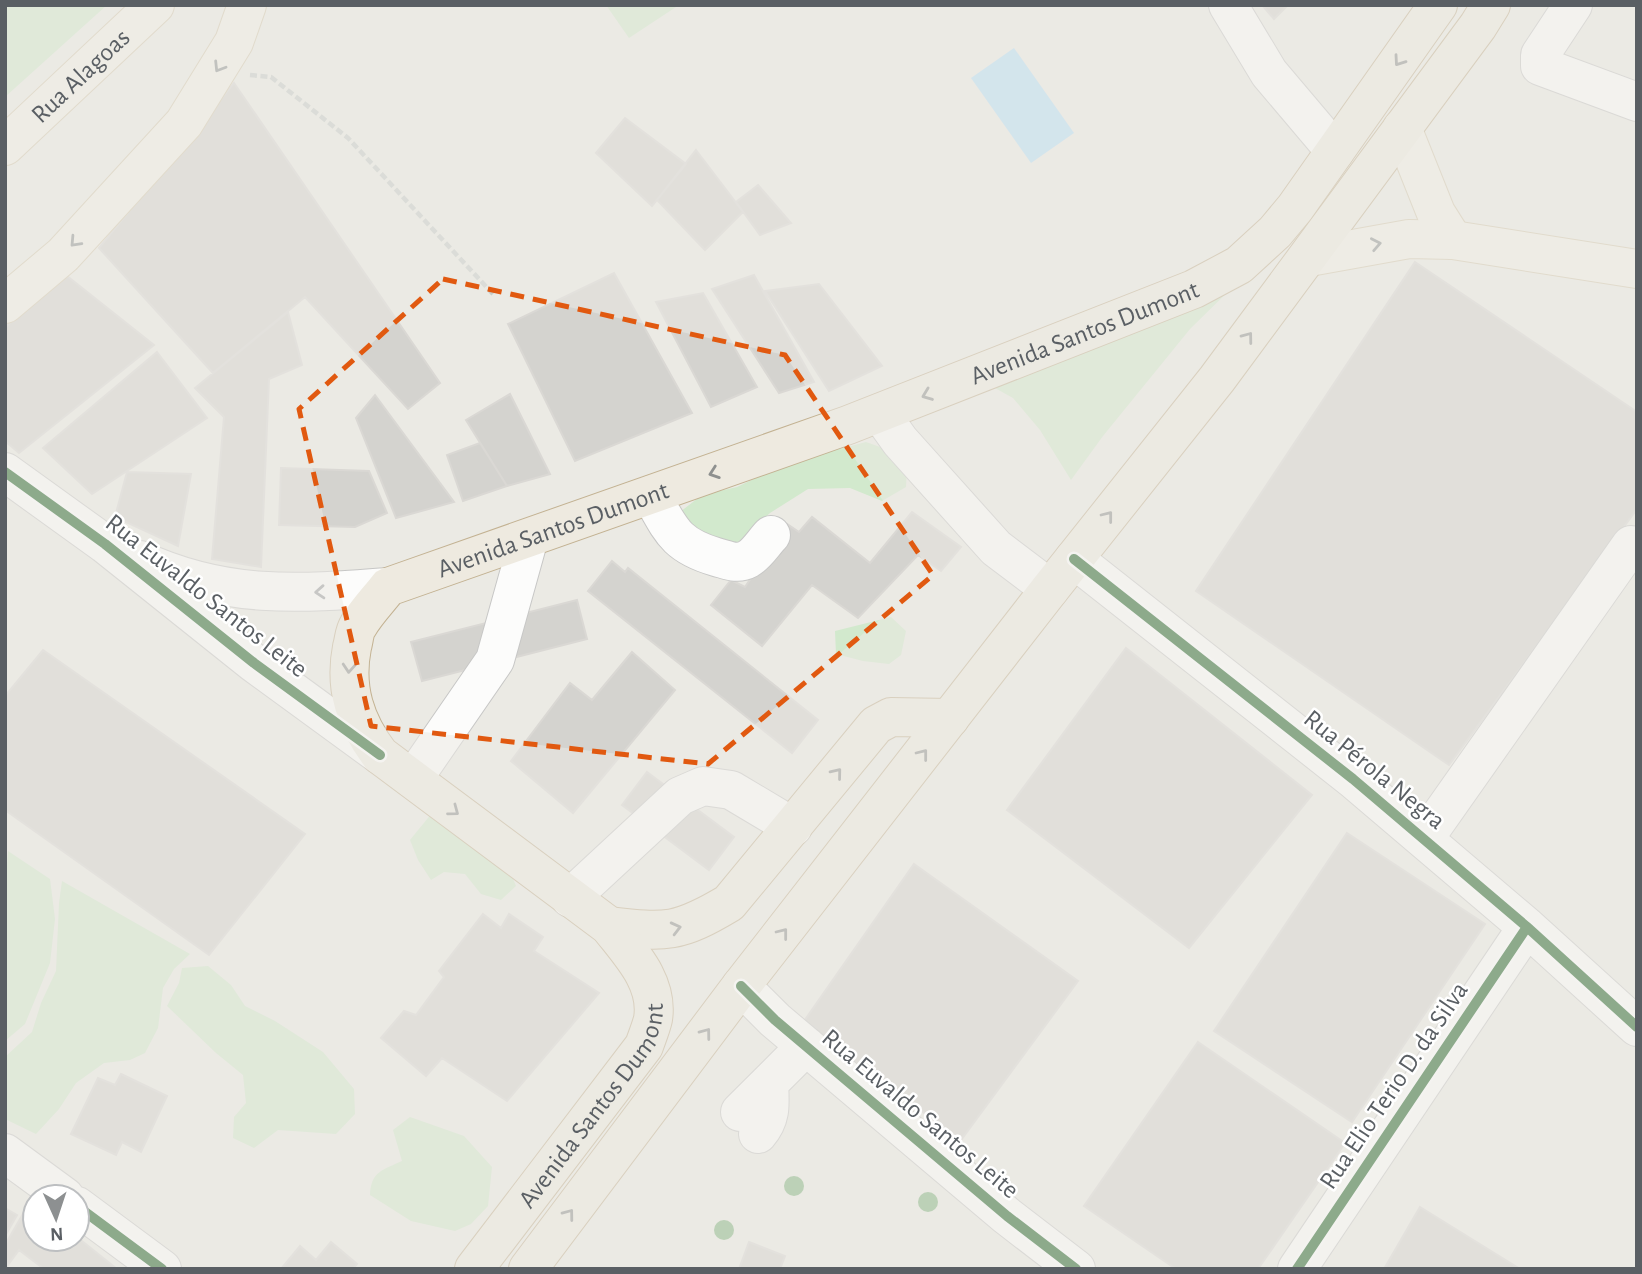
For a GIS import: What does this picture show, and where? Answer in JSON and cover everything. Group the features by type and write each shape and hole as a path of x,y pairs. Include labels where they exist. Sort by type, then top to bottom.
{"highway":[{"name":"Avenida Santos Dumont","path":"474,1269 644,1046 653,1019 652,991 638,963 609,926 380,755 369,741 354,710 348,679 356,628 388,587 880,413 1194,289 1239,265 1275,232 1438,5"},
{"name":"Avenida Santos Dumont","path":"528,1269 741,986 1217,379 1478,26 1490,5"},
{"path":"609,926 670,930 698,921 729,903 876,725 891,717 950,718"}],"main road":[{"name":"Rua Alagoas","path":"5,146 155,5"},
{"path":"5,304 63,255 184,123 234,42 247,5"},
{"path":"1402,128 1436,213 1453,240"},
{"path":"1308,257 1409,239 1453,240 1637,269"}],"street":[{"path":"1228,5 1269,73 1335,151"},
{"path":"1573,5 1540,55 1540,66 1637,102"},
{"path":"880,413 900,441 996,548 1050,589"},
{"name":"Rua Euvaldo Santos Leite","path":"6,473 105,544 254,663 380,755"},
{"path":"651,495 674,534 689,547 709,555 736,563 750,558 771,535"},
{"path":"413,779 495,660 529,538"},
{"name":"Rua Euvaldo Santos Leite","path":"105,544 161,569 219,586 265,593 312,593 388,587"},
{"path":"1424,839 1631,545"},
{"name":"Rua Pérola Negra","path":"1074,559 1353,779 1527,927 1637,1027"},
{"path":"570,898 680,796 703,786 731,790 793,827"},
{"name":"Rua Elio Terio D. da Silva","path":"1297,1269 1527,927"},
{"name":"Rua Euvaldo Santos Leite","path":"741,986 806,1046 1007,1216 1076,1269"},
{"path":"749,1123 767,1124 771,1111 769,1083 806,1046"},
{"path":"5,1153 46,1183"},
{"path":"91,1216 162,1269"}],"path":[{"path":"238,74 271,77 348,138 493,294"}],"highlighted area":[{"path":"443,279 785,355 933,575 708,764 371,726 299,409"}],"green space":[{"path":"5,5 107,5 5,97"},
{"path":"606,5 679,5 629,38"},
{"path":"1246,274 1190,329 1103,436 1071,480 1040,430 1013,398 975,377"},
{"path":"866,442 894,452 907,467 906,487 882,501 850,488 808,489 770,513 734,546 701,546 680,512 702,495 737,487 787,463"},
{"path":"891,617 906,631 901,655 889,664 836,654 835,631"},
{"path":"432,813 506,862 516,886 501,900 481,894 465,874 444,872 431,880 418,860 410,840"},
{"path":"8,851 50,879 55,919 50,963 25,1024 5,1041 5,894"},
{"path":"62,881 190,954 174,969 163,988 158,1028 145,1053 130,1060 104,1063 76,1083 59,1109 36,1134 5,1119 5,1057 32,1032 41,1003 56,971"},
{"path":"208,966 231,985 245,1006 275,1021 323,1052 354,1089 355,1114 336,1134 278,1130 254,1148 233,1138 234,1117 246,1103 243,1075 167,1006 179,983 182,968"},
{"path":"410,1117 464,1136 492,1167 488,1206 471,1224 455,1231 411,1221 370,1195 373,1181 379,1172 402,1161 393,1130"}],"water":[{"path":"1014,48 1074,133 1031,163 971,78"}],"building":[{"path":"1262,5 1288,5 1274,19"},
{"path":"234,83 440,383 408,409 305,297 213,373 99,248"},
{"path":"625,118 686,164 652,206 596,153"},
{"path":"696,150 743,212 705,250 657,200"},
{"path":"758,185 791,223 760,235 736,202"},
{"path":"1415,262 1637,412 1637,509 1449,765 1196,591"},
{"path":"62,272 154,345 19,453 5,441 5,328"},
{"path":"614,273 692,413 575,461 508,324"},
{"path":"754,275 814,382 779,393 712,289"},
{"path":"819,284 882,366 829,391 765,291"},
{"path":"703,293 757,387 711,407 656,302"},
{"path":"288,312 302,365 269,379 261,567 212,559 224,417 195,388"},
{"path":"157,352 207,418 92,494 43,448"},
{"path":"510,394 550,474 507,486 466,420"},
{"path":"375,395 454,502 396,518 356,418"},
{"path":"480,443 507,486 463,501 447,455"},
{"path":"281,468 369,471 387,513 355,527 279,525"},
{"path":"127,472 191,474 178,546 115,517"},
{"path":"912,512 961,547 941,571 918,555 858,618 812,585 762,646 711,605 731,580 745,587 787,524 799,532 812,517 870,563"},
{"path":"612,561 625,572 628,568 818,720 792,753 588,591"},
{"path":"577,600 587,639 422,681 411,642"},
{"path":"1126,648 1312,795 1189,948 1007,810"},
{"path":"43,650 305,834 209,955 5,810 5,696"},
{"path":"632,652 675,690 573,813 511,761 570,683 592,700"},
{"path":"647,772 734,837 709,870 622,805"},
{"path":"1347,833 1485,924 1352,1122 1214,1031"},
{"path":"914,864 1078,981 961,1140 802,1024"},
{"path":"483,914 501,928 509,914 543,937 534,951 599,993 507,1101 442,1058 426,1076 381,1038 404,1011 416,1015 444,977 439,971"},
{"path":"1198,1042 1345,1143 1258,1269 1176,1269 1084,1206"},
{"path":"121,1074 167,1096 141,1152 122,1142 116,1155 71,1134 98,1078 115,1085"},
{"path":"1420,1207 1520,1269 1384,1269"},
{"path":"5,1208 17,1215 5,1236"},
{"path":"21,1217 21,1252 19,1250 5,1269 5,1245"},
{"path":"331,1242 357,1264 353,1269 281,1269 300,1246 316,1260"},
{"path":"749,1242 785,1256 780,1269 739,1269"},
{"path":"91,1248 117,1269 44,1269 23,1253 91,1253"}],"cycle path":[{"path":"5,472 105,544 254,663 380,755"},
{"path":"1074,559 1353,779 1527,927 1637,1027"},
{"path":"1297,1269 1527,927"},
{"path":"741,986 775,1020 1007,1216 1076,1269"},
{"path":"91,1216 162,1269"}]}
